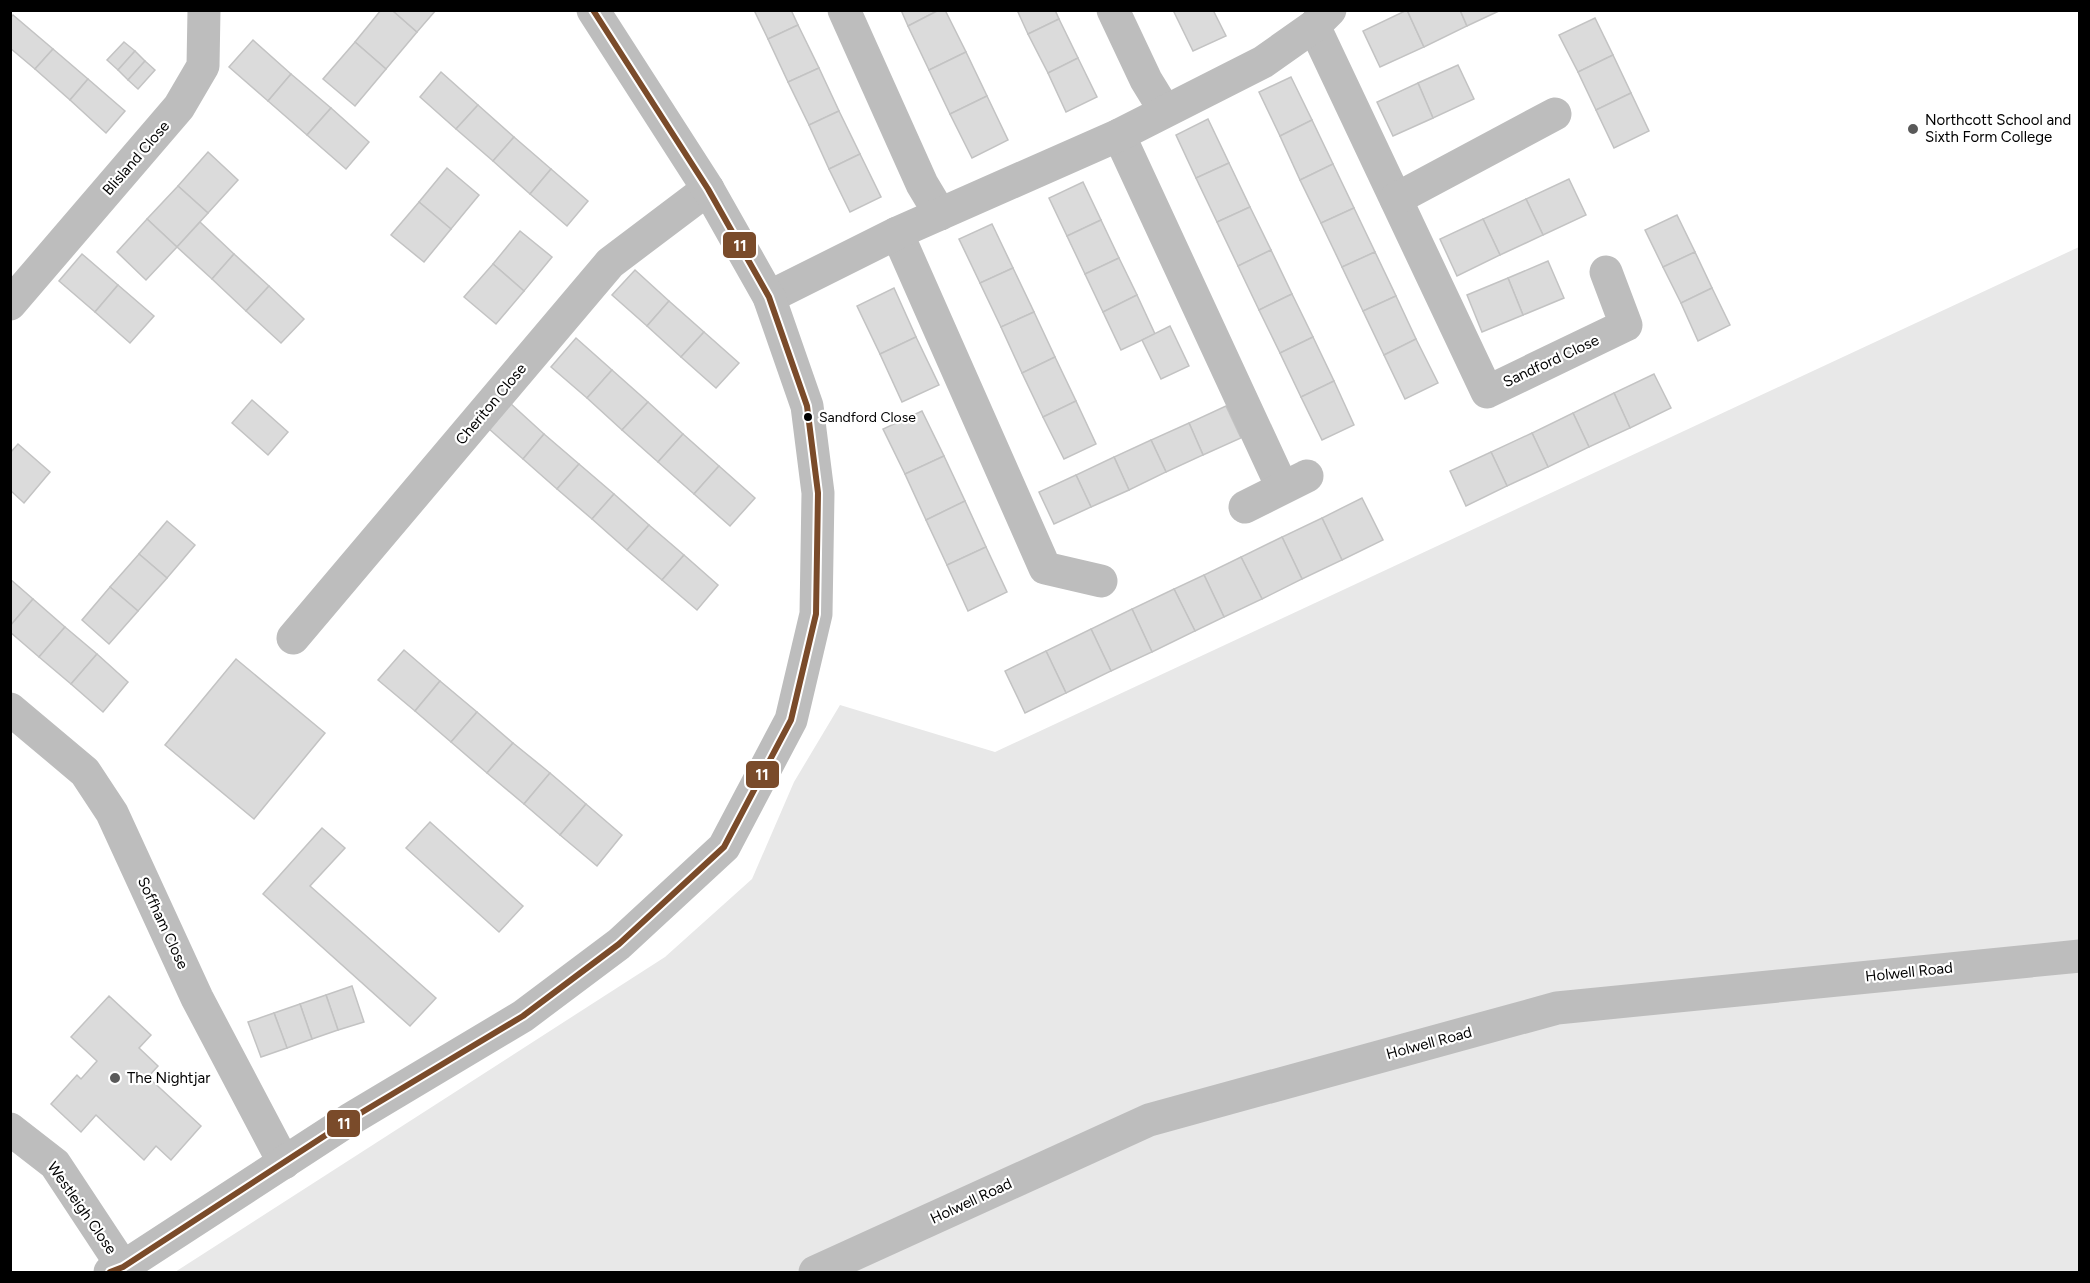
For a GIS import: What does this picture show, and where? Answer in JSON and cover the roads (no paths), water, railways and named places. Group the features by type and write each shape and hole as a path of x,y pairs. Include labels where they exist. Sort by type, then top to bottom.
{"street":[{"name":"Blisland Close","path":"16,289 179,107 202,66 204,10"},
{"path":"117,1270 284,1162 523,1016 619,944 724,847 791,720 816,614 818,493 807,406 770,297 708,189 593,10"},
{"path":"844,10 922,184 940,214"},
{"path":"1113,10 1146,80 1165,111"},
{"name":"Sandford Close","path":"770,297 897,233 1119,135 1272,57 1322,18 1395,199 1487,392 1626,325 1606,272"},
{"path":"1395,199 1555,114"},
{"path":"1119,135 1295,482 1245,507"},
{"name":"Cheriton Close","path":"293,638 610,263 708,189"},
{"path":"897,233 1045,568 1101,581"},
{"name":"Soffham Close","path":"10,709 85,772 112,813 197,998 284,1162"},
{"name":"Holwell Road","path":"815,1272 1149,1120 1557,1008 2079,956"},
{"name":"Westleigh Close","path":"10,1129 55,1164 117,1270"}],"place":[{"name":"Northcott School and Sixth Form College","path":"1913,129"},
{"name":"Sandford Close","path":"808,417"},
{"name":"The Nightjar","path":"115,1078"}]}
